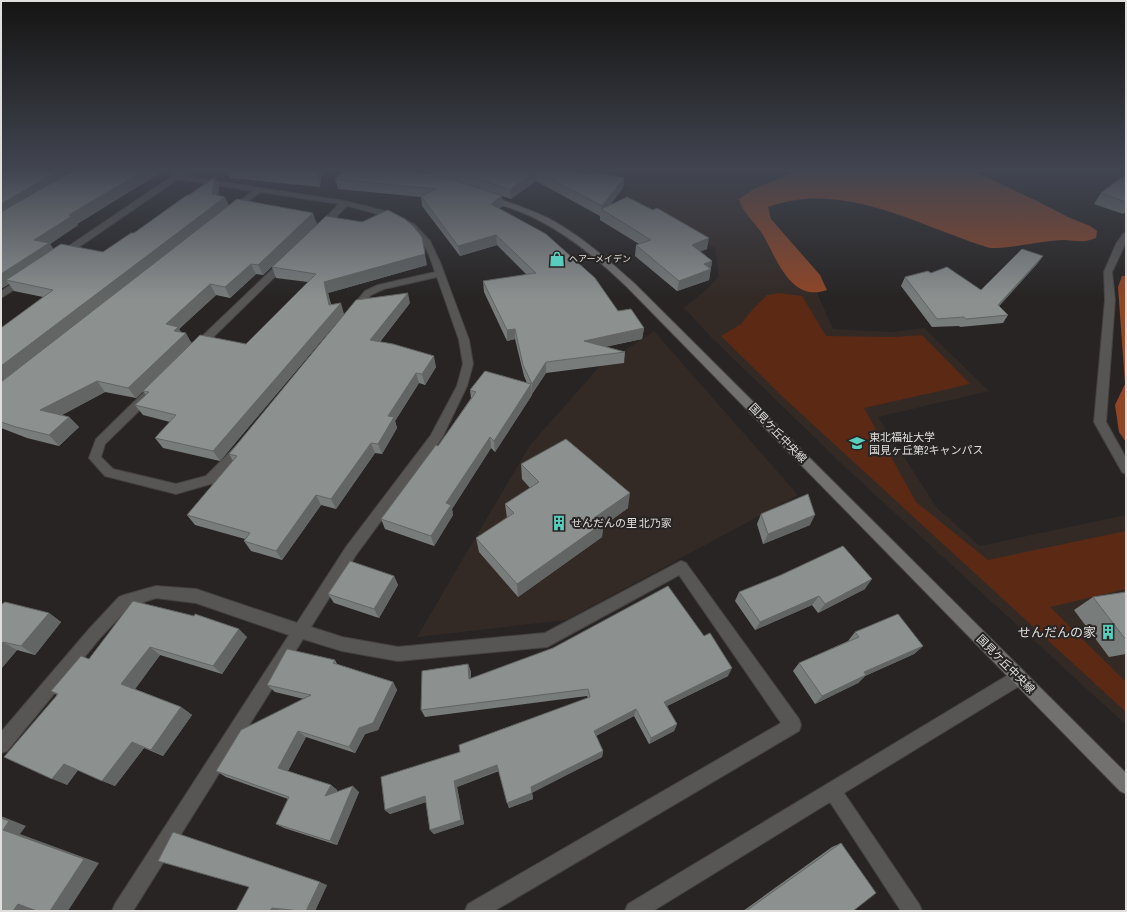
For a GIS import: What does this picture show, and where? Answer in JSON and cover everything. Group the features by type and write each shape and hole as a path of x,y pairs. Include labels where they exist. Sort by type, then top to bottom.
{"street":[{"path":"53,260 122,214"},
{"path":"312,236 335,214"},
{"path":"122,911 351,551 436,438 462,386 468,364 464,340 439,274 436,262 427,243 411,226 383,214"},
{"name":"国見ケ丘中央線","path":"529,214 544,220 577,240 609,264 677,330 1126,785"},
{"path":"1126,236 1120,244 1108,272 1110,300 1100,422 1126,469"},
{"path":"188,356 295,252"},
{"path":"1,296 34,274"},
{"path":"344,323 368,293 381,287 439,274"},
{"path":"155,388 100,442 94,458 109,473 176,489 203,482 210,480 231,460 250,436"},
{"path":"1,745 94,633 124,602 156,592 196,596 299,632 342,644 398,654 547,640 681,567 793,725 474,911"},
{"path":"635,911 1018,677"},
{"path":"832,790 912,911"}],"shaded area":[{"name":"東北福祉大学 国見ヶ丘第2キャンパス","path":"651,214 754,214 799,252 833,329 892,332 924,328 989,391 878,417 937,508 980,546 1126,515 1126,725 847,469 712,338 684,308 707,289 719,276 715,248 680,227"},
{"path":"747,214 770,214 771,219 820,275 827,290 814,292 804,290 795,285 780,266 763,235"},
{"path":"895,214 1061,214 1090,226 1097,231 1096,238 1091,240 1062,240 990,248"},
{"path":"1122,276 1126,276 1126,442 1119,432 1115,405 1125,384 1118,287"},
{"path":"779,293 802,296 826,336 895,337 922,335 970,384 864,408 916,502 988,560 1126,531 1126,589 1050,607 1126,682 1126,712 783,397 721,336 741,324 767,295"},
{"path":"654,331 798,495 566,620 417,637 530,445 599,367"}],"building":[{"path":"1,214 71,214 69,215 72,216 34,240 49,243 1,274"},
{"path":"161,214 203,214 1,366 1,328 53,290 6,280 61,244 103,252 131,233 134,233"},
{"path":"218,214 312,214 258,265 251,264 225,287 210,284 166,324 178,327 174,331 186,333 128,388 97,381 40,410 69,417 49,435 1,422 1,382"},
{"path":"380,214 395,214 405,219 422,237 425,254 324,282 329,305 341,303 213,451 155,438 176,415 135,405 149,392 143,391 200,335 246,344 316,274 272,267 326,216 362,222"},
{"path":"434,214 509,214 546,234 595,278 618,311 631,309 644,328 584,341 625,352 546,362 532,384 523,365 515,329 507,330 483,281 536,273 496,235 458,246"},
{"path":"608,214 667,214 709,238 692,245 712,261 704,264 711,269 679,281 636,245 651,240"},
{"path":"1022,249 1043,256 998,305 1008,315 966,319 964,317 937,319 905,277 928,271 931,273 947,267 981,290"},
{"path":"408,293 370,340 393,344 434,356 422,374 416,373 388,416 394,417 378,444 371,443 331,499 316,495 276,551 244,541 250,533 187,515 237,456 229,454 356,300"},
{"path":"485,371 531,384 494,441 490,437 446,503 451,505 431,536 381,519 436,445 438,446 476,392 470,390"},
{"name":"せんだんの里 北乃家","path":"566,439 630,493 594,518 603,523 517,584 476,538 514,513 505,504 539,482 521,464"},
{"path":"808,494 815,515 768,534 761,514"},
{"path":"843,546 872,579 825,604 819,596 760,622 739,592 781,575"},
{"path":"350,561 394,576 374,609 328,594"},
{"path":"668,586 704,636 710,633 732,668 664,702 677,724 651,738 636,709 594,731 603,751 531,787 532,793 507,803 497,765 454,781 461,820 430,830 425,796 385,810 381,777 460,752 459,745 590,697 588,689 421,710 422,671 468,664 469,679 553,648"},
{"path":"1126,592 1126,640 1093,597"},
{"path":"133,601 194,616 195,614 239,629 213,666 150,647 121,684 181,707 151,750 132,742 102,781 64,764 52,779 4,757 58,694 51,691 81,656 89,659"},
{"path":"5,602 49,613 21,646 3,642 1,644 1,604"},
{"path":"898,614 923,646 864,672 866,675 822,696 799,663 859,637 855,632"},
{"path":"287,649 335,660 333,663 393,682 373,723 359,728 349,747 298,731 278,768 331,785 325,796 353,786 330,841 276,824 289,797 216,771 241,730 311,695 267,685"},
{"path":"1,818 9,821 3,830 84,859 50,911 37,911 18,904 13,911 1,911"},
{"path":"173,832 320,882 306,911 272,908 270,911 236,911 249,887 158,861"},
{"path":"841,843 876,893 853,911 746,911"}],"place":[{"name":"ヘアーメイデン","path":"557,259"},
{"name":"東北福祉大学 国見ヶ丘第2キャンパス","path":"857,443"},
{"name":"せんだんの里 北乃家","path":"559,523"},
{"name":"せんだんの家","path":"1108,632"}]}
